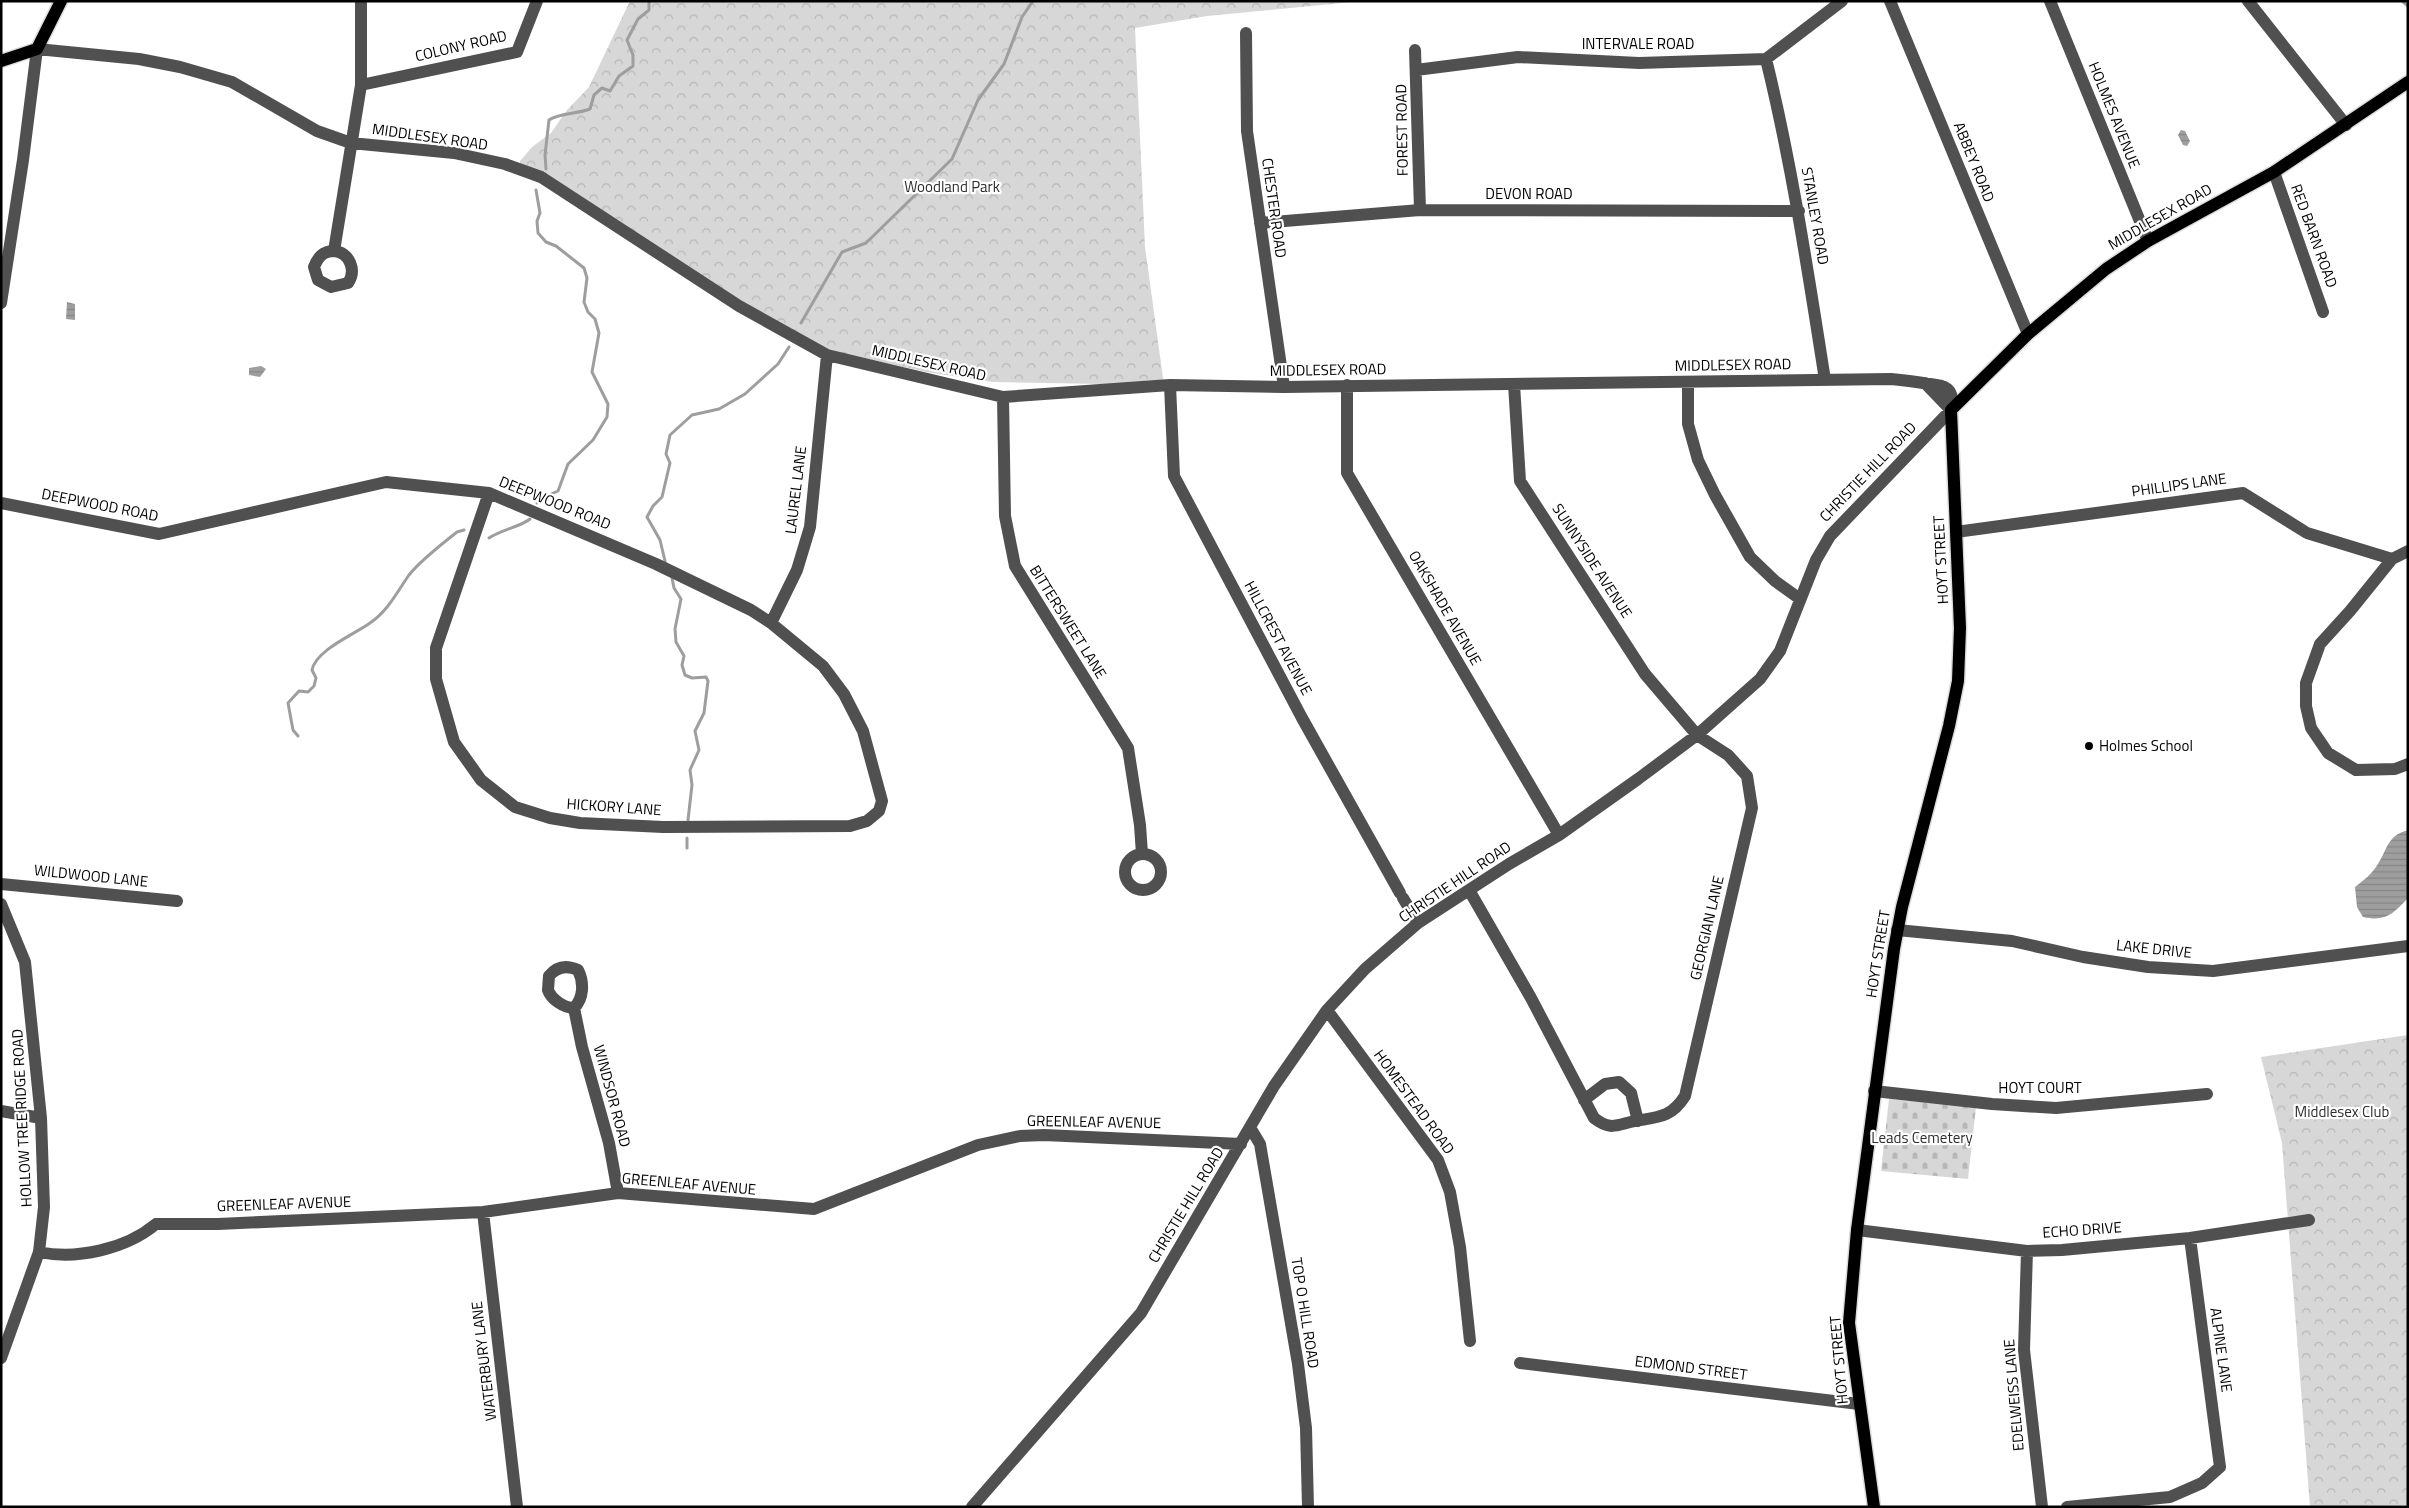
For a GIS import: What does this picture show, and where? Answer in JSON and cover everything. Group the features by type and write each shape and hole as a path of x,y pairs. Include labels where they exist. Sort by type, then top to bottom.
{"main road":[{"path":"37,48 61,1"},
{"name":"MIDDLESEX ROAD","path":"1,61 37,48"},
{"name":"MIDDLESEX ROAD","path":"1951,410 2028,334 2083,285 2148,241 2274,172 2408,82"},
{"name":"HOYT STREET","path":"1874,1507 1849,1323 1857,1230 1874,1091 1897,930 1949,726 1958,681 1961,646 1951,410"}],"street":[{"path":"334,251 361,85 362,1"},
{"name":"COLONY ROAD","path":"361,85 517,52 537,1"},
{"path":"1766,58 1842,1"},
{"name":"ABBEY ROAD","path":"1890,1 2028,334"},
{"name":"HOLMES AVENUE","path":"2050,1 2148,241"},
{"path":"2248,1 2346,125"},
{"name":"CHESTER ROAD","path":"1246,32 1247,131 1284,387"},
{"name":"MIDDLESEX ROAD","path":"37,48 139,59 180,67 232,82 317,131 351,143 454,154 505,164 541,177 739,306 827,355 1003,397 1170,385 1284,387 1891,379 1926,383 1951,410"},
{"path":"1,303 23,160 37,48"},
{"name":"FOREST ROAD","path":"1415,50 1420,210"},
{"name":"INTERVALE ROAD","path":"1416,70 1518,57 1640,63 1766,58"},
{"name":"STANLEY ROAD","path":"1766,58 1783,128 1799,211 1825,380"},
{"name":"RED BARN ROAD","path":"2274,172 2323,312"},
{"name":"DEVON ROAD","path":"1260,223 1420,210 1799,211"},
{"name":"LAUREL LANE","path":"771,623 797,570 810,527 827,355"},
{"path":"1688,382 1688,424 1698,460 1715,495 1750,557 1775,581 1800,599"},
{"name":"SUNNYSIDE AVENUE","path":"1514,384 1520,481 1645,674 1697,735"},
{"name":"HILLCREST AVENUE","path":"1170,385 1174,476 1302,718 1418,924"},
{"name":"OAKSHADE AVENUE","path":"1347,385 1347,473 1559,835"},
{"name":"BITTERSWEET LANE","path":"1003,397 1005,516 1015,566 1128,748 1140,825 1142,854"},
{"name":"CHRISTIE HILL ROAD","path":"972,1507 1141,1313 1251,1129 1274,1086 1327,1010 1365,969 1418,924 1469,890 1559,835 1697,735 1760,680 1780,651 1816,560 1830,536 1951,410"},
{"name":"DEEPWOOD ROAD","path":"1,503 159,534 386,482 490,493 656,564 751,610 771,623 835,678 863,731 882,801 878,811"},
{"name":"HICKORY LANE","path":"490,493 436,648 436,680 454,742 481,780 515,807 550,818 604,825 663,827 850,826 868,821 878,811"},
{"name":"PHILLIPS LANE","path":"1956,532 2243,493 2307,533 2392,559"},
{"path":"2408,551 2392,559 2350,612 2320,644 2306,683 2306,706 2311,728 2328,753 2356,770 2394,769 2408,764"},
{"name":"GEORGIAN LANE","path":"1469,890 1531,998 1594,1118 1603,1125 1613,1127 1661,1117 1673,1110 1685,1097 1752,808 1747,776 1728,755 1697,735"},
{"name":"WILDWOOD LANE","path":"1,884 177,901"},
{"name":"HOLLOW TREE RIDGE ROAD","path":"1,904 25,962 40,1118 44,1207 39,1252 1,1358"},
{"name":"LAKE DRIVE","path":"1897,930 2012,941 2083,957 2148,967 2213,971 2408,946"},
{"name":"WINDSOR ROAD","path":"574,1008 582,1047 609,1143 618,1193"},
{"name":"HOMESTEAD ROAD","path":"1327,1010 1438,1160 1452,1202 1460,1248 1470,1341"},
{"path":"1584,1100 1605,1084 1619,1082 1631,1092 1638,1121"},
{"name":"HOYT COURT","path":"1874,1091 1992,1104 2056,1108 2207,1094"},
{"path":"1,1111 40,1118"},
{"name":"TOP O HILL ROAD","path":"1251,1129 1260,1144 1298,1364 1306,1428 1308,1507"},
{"name":"GREENLEAF AVENUE","path":"39,1252 60,1256 102,1249 144,1234 156,1224 218,1224 483,1212 618,1193 814,1209 978,1145 1020,1136 1044,1135 1241,1144"},
{"name":"WATERBURY LANE","path":"483,1212 517,1507"},
{"name":"ECHO DRIVE","path":"1857,1230 2027,1250 2062,1250 2190,1238 2310,1220"},
{"name":"ALPINE LANE","path":"2067,1507 2170,1497 2202,1483 2220,1467 2190,1238"},
{"name":"EDELWEISS LANE","path":"2027,1250 2024,1350 2042,1507"},
{"name":"EDMOND STREET","path":"1520,1363 1859,1404"}],"green space":[{"name":"Woodland Park","path":"630,1 1363,1 1207,16 1135,28 1145,247 1164,385 993,382 926,372 829,350 733,305 520,170 520,161 532,147 551,133 567,110 589,87"},
{"name":"Middlesex Club","path":"2408,1035 2408,1505 2310,1507 2282,1143 2261,1057"},
{"name":"Leads Cemetery","path":"1889,1099 1976,1107 1968,1179 1881,1171"}],"shaded area":[{"path":"2181,130 2185,131 2190,141 2187,146 2183,145 2178,135"},
{"path":"67,302 75,304 75,320 66,319"},
{"path":"261,366 266,369 260,377 249,375 249,368"},
{"path":"2408,830 2408,898 2388,915 2378,918 2363,917 2357,907 2355,887 2376,868 2392,839"}],"waterway":[{"path":"546,169 545,155 549,120 558,116 590,109 594,95 602,88 610,91 619,76 633,66 633,55 627,40 638,19 649,10 649,1"},
{"path":"801,323 842,252 866,243 952,159 978,100 1004,64 1022,17 1033,1"},
{"path":"2402,1 2408,6"},
{"path":"536,190 540,213 537,221 538,233 546,242 556,246 584,268 587,278 584,302 588,312 595,319 599,333 592,372 608,404 607,417 593,440 568,464 558,491 540,499 537,503"},
{"path":"665,561 660,540 647,517 653,506 662,497 670,463 666,454 670,435 692,415 719,409 745,394 778,364 789,347"},
{"path":"489,538 530,519"},
{"path":"298,736 293,730 288,703 299,691 308,692 314,686 316,678 312,670 315,663 328,649 376,618 387,607 419,564 457,532 464,530"},
{"path":"672,578 674,588 681,599 675,629 676,642 684,656 682,665 685,675 692,678 706,677 708,681 704,713 695,731 699,750 690,770 692,785 688,820"},
{"path":"687,838 687,848"}],"place":[{"name":"Holmes School","path":"2089,746"}]}
